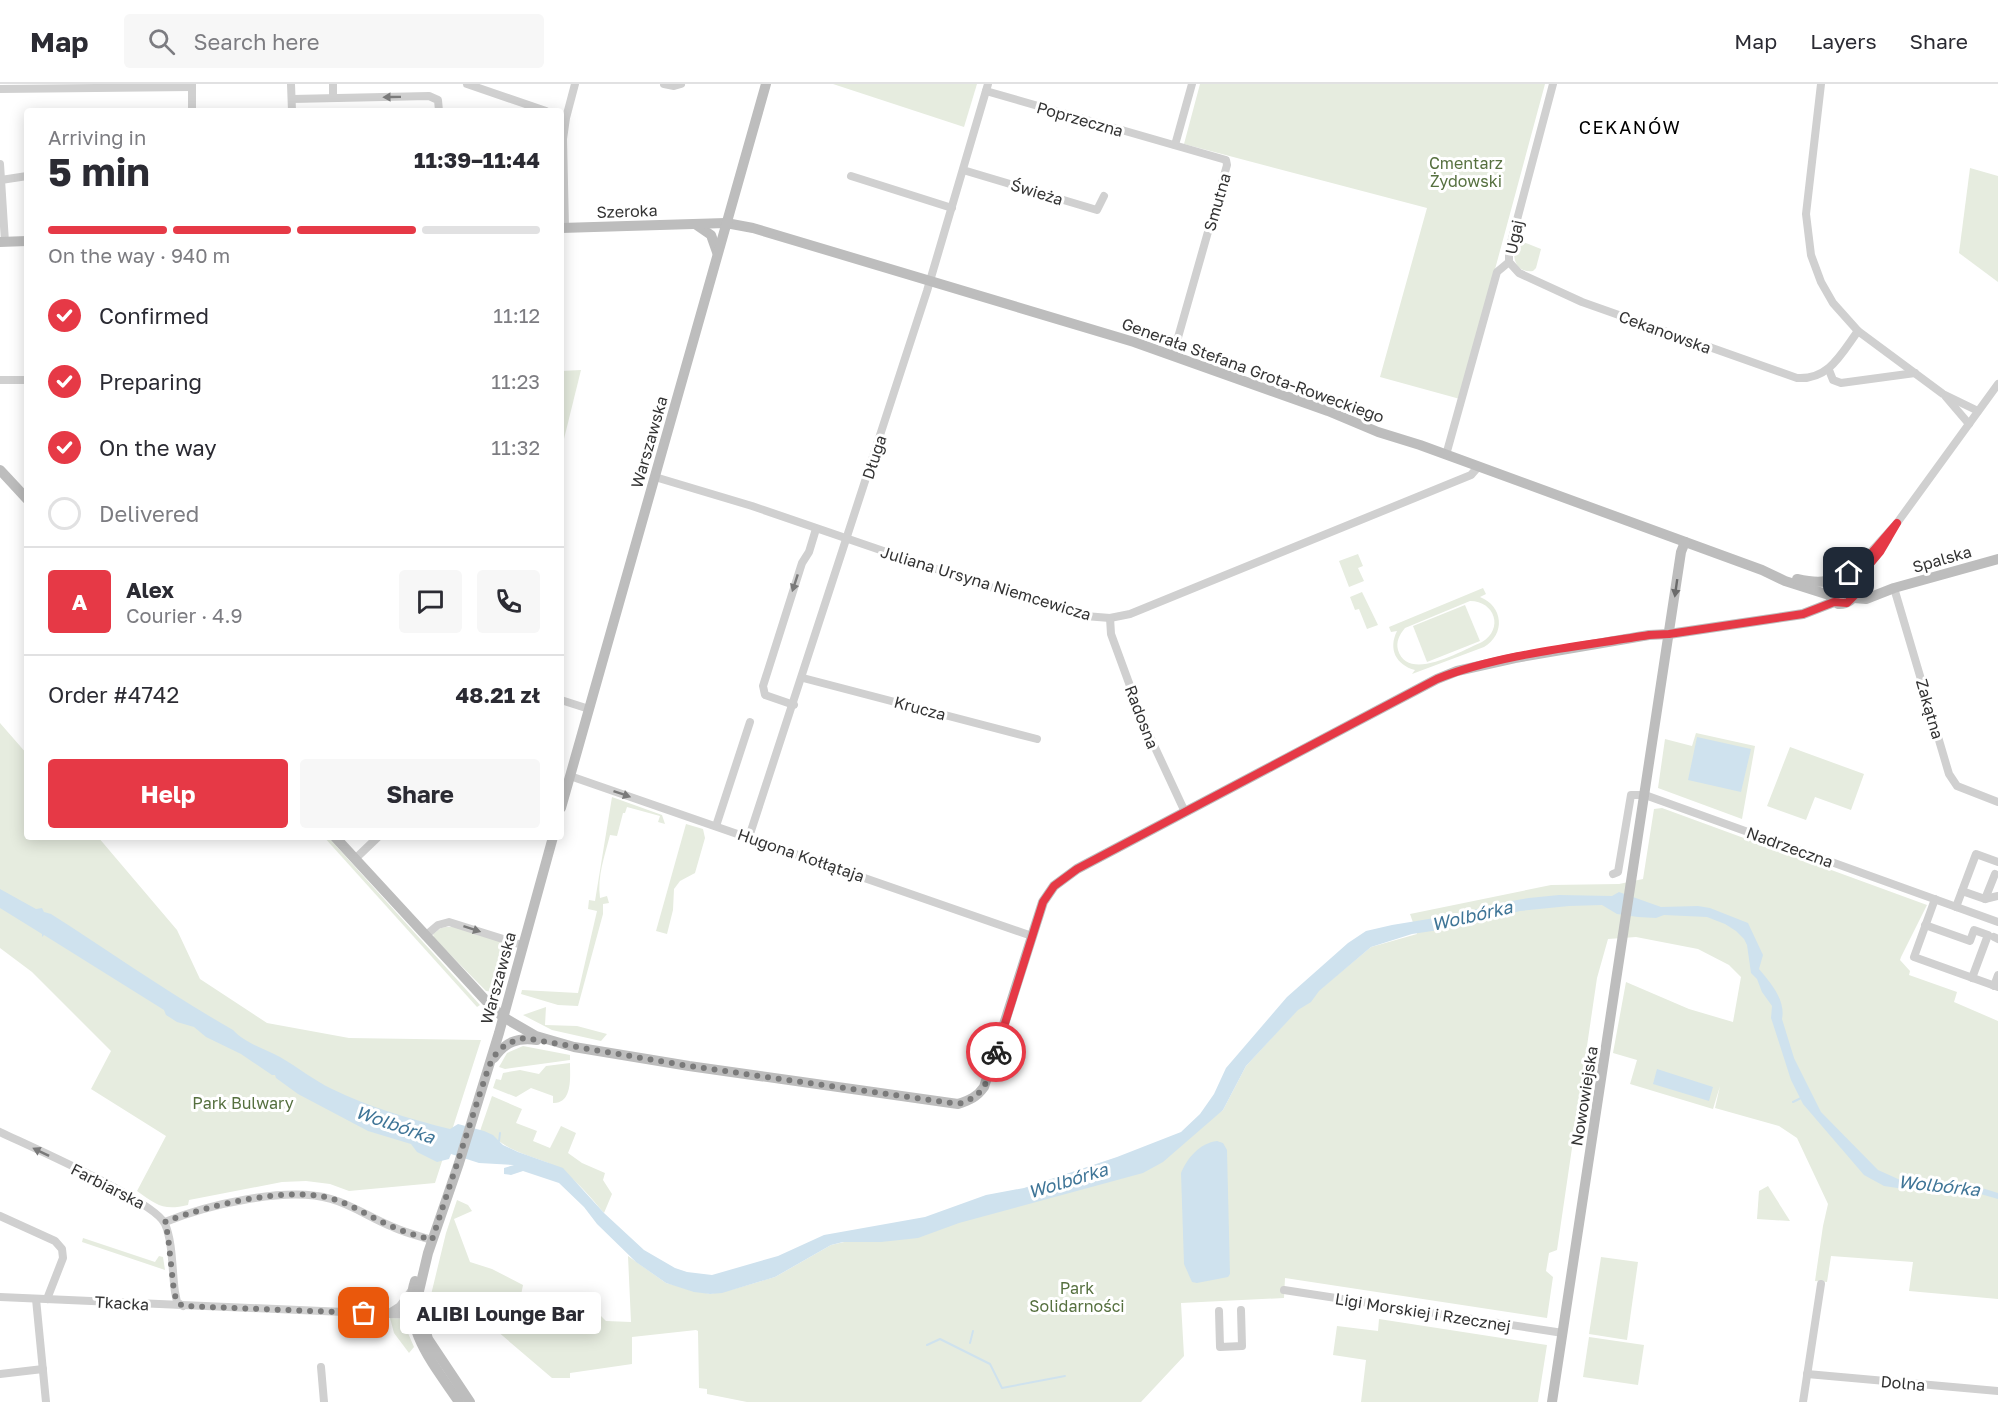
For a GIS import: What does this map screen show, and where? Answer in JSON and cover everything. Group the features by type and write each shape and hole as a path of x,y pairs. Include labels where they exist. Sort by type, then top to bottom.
{"street":[{"path":"291,84 292,108"},
{"path":"333,84 333,98"},
{"path":"467,84 537,108"},
{"path":"564,114 575,84"},
{"path":"664,84 674,86 681,84"},
{"name":"Warszawska","path":"564,797 766,84"},
{"path":"1175,145 1192,84"},
{"name":"Ugaj","path":"1446,455 1497,272 1509,262 1509,250 1553,84"},
{"path":"1821,84 1808,194 1807,232 1811,255 1826,291 1858,331 1943,394 1978,411"},
{"path":"0,89 192,85 192,108"},
{"name":"Poprzeczna","path":"987,87 1175,145"},
{"name":"Długa","path":"749,837 803,678 930,280 987,87"},
{"path":"292,99 429,96 438,100 439,108"},
{"name":"Smutna","path":"1173,355 1227,165 1226,160 1221,157 1175,145"},
{"path":"0,164 2,242 24,241"},
{"name":"Świeża","path":"963,170 1097,210 1104,196"},
{"path":"1,180 24,176"},
{"path":"851,176 952,208"},
{"name":"Szeroka","path":"564,228 726,223"},
{"name":"Generała Stefana Grota-Roweckiego","path":"726,223 753,228 930,280 1173,355 1378,432 1762,570 1832,599"},
{"path":"694,224 711,235 718,253"},
{"name":"Cekanowska","path":"1509,262 1519,273 1582,302 1785,375 1808,379 1829,370"},
{"path":"1858,331 1829,370 1833,380 1841,383 1915,373"},
{"path":"0,380 24,380"},
{"path":"489,1066 501,1048 512,1041 524,1038 689,1066 958,1104 970,1100 979,1094 987,1080 1043,902 1060,879 1447,675 1515,658 1649,635 1803,614 1832,599 1847,603 1854,598 1854,584 1880,552 1897,523 1998,384"},
{"path":"1943,394 1969,424"},
{"name":"Juliana Ursyna Niemcewicza","path":"655,477 752,506 847,540 1085,616 1110,618 1130,614 1471,475 1478,467"},
{"path":"0,470 24,496"},
{"path":"1832,599 1830,584 1857,567 1897,523"},
{"path":"794,705 765,695 763,686 802,563 816,529"},
{"name":"Nowowiejska","path":"1552,1402 1684,542"},
{"name":"Spalska","path":"1854,598 1866,599 1894,588 1998,559"},
{"name":"Generała Stefana Grota-Roweckiego","path":"1762,570 1808,581 1826,581 1838,577"},
{"path":"1838,577 1848,578 1854,584"},
{"name":"Spalska","path":"1854,584 1868,592 1894,588"},
{"name":"Zakątna","path":"1894,588 1949,774 1957,786 1998,802"},
{"name":"Radosna","path":"1110,618 1112,634 1144,724 1185,812"},
{"name":"Krucza","path":"803,678 1037,739"},
{"path":"564,701 589,709"},
{"path":"716,826 750,722"},
{"name":"Hugona Kołłątaja","path":"570,776 1032,936"},
{"path":"1613,874 1618,872 1631,795 1645,795"},
{"name":"Nadrzeczna","path":"1645,795 1998,922"},
{"path":"338,840 502,1017 552,1042"},
{"path":"355,859 375,840"},
{"name":"Warszawska","path":"428,1253 489,1066 552,840"},
{"path":"1956,907 1976,854 1998,862"},
{"path":"1985,899 1995,874"},
{"path":"1962,891 1985,899 1998,896"},
{"path":"1935,899 1914,957 1996,987 1998,975"},
{"path":"1983,933 1988,918"},
{"path":"425,936 438,925 449,922 522,945"},
{"path":"1925,925 1970,941 1974,930 1988,935 1972,978"},
{"name":"Farbiarska","path":"0,1132 142,1202 165,1222"},
{"path":"183,1306 177,1302 174,1292 165,1222 180,1216 237,1202 306,1194 346,1203 393,1227 432,1240"},
{"path":"0,1216 56,1241 62,1249 63,1258 47,1299"},
{"path":"387,1314 400,1306 413,1288 428,1253"},
{"path":"428,1253 419,1291 420,1315 435,1351 470,1402"},
{"path":"1803,1402 1821,1284"},
{"path":"413,1288 412,1315 420,1341 459,1402"},
{"name":"Ligi Morskiej i Rzecznej","path":"1284,1290 1563,1333"},
{"name":"Tkacka","path":"0,1297 412,1315"},
{"path":"36,1299 46,1402"},
{"path":"1219,1311 1220,1347 1242,1346 1241,1310"},
{"path":"321,1367 324,1402"},
{"path":"0,1374 43,1369"},
{"name":"Dolna","path":"1807,1374 1998,1391"}],"green space":[{"path":"833,84 977,84 964,127"},
{"name":"Cmentarz Żydowski","path":"1200,84 1545,84 1460,399 1380,377 1427,208 1184,144"},
{"path":"1970,168 1998,176 1998,282 1959,253"},
{"path":"1521,241 1541,249 1533,271 1523,270 1516,264 1515,245"},
{"path":"581,370 564,439 564,371"},
{"path":"1358,554 1363,566 1358,568 1364,581 1349,587 1339,561"},
{"path":"1483,588 1486,594 1480,597 1493,607 1499,620 1496,635 1484,647 1412,674 1415,670 1408,668 1396,655 1393,644 1397,631 1391,632 1389,627","holes":["1470,601 1486,606 1494,617 1493,630 1489,637 1450,657 1437,661 1413,664 1404,659 1397,644 1405,628"]},
{"path":"1362,592 1378,625 1367,629 1359,609 1355,610 1350,597"},
{"path":"1465,605 1480,641 1427,662 1413,626"},
{"name":"Park Bulwary","path":"0,723 24,751 24,840 101,840 177,930 200,979 267,1023 349,1038 481,1040 435,1183 349,1191 330,1184 306,1181 282,1182 189,1200 188,1205 166,1207 155,1203 137,1191 166,1136 91,1089 111,1051 32,972 0,948"},
{"path":"1696,733 1755,746 1742,819 1658,788 1665,739 1692,746"},
{"path":"1790,747 1864,774 1851,810 1815,797 1806,820 1767,806"},
{"path":"612,797 662,815 665,824 658,822 660,816 627,807 623,813 617,836 610,835 599,890 600,898 607,896 609,903 603,904 603,914 578,1006 558,1005 521,994 522,990 578,993 597,911 588,909 589,900 595,901"},
{"name":"Park Solidarności","path":"1662,808 1927,905 1900,960 1910,971 1909,975 1957,992 1954,1002 1998,1021 1998,1299 1909,1291 1913,1262 1831,1256 1827,1282 1815,1281 1828,1204 1797,1138 1779,1126 1715,1108 1720,1086 1713,1109 1630,1084 1637,1060 1613,1053 1626,982 1689,1009 1733,1022 1741,977 1729,965 1698,949 1636,937 1608,939 1597,978 1557,1250 1549,1253 1546,1271 1553,1277 1547,1318 1285,1278 1284,1298 1181,1303 1184,1356 1141,1402 747,1402 707,1394 707,1389 699,1388 698,1331 696,1330 632,1337 632,1364 570,1373 570,1378 552,1378 483,1319 450,1297 438,1305 430,1299 446,1233 457,1200 468,1205 472,1211 454,1219 470,1262 492,1269 523,1285 521,1295 601,1316 606,1321 631,1322 628,1256 666,1283 710,1294 775,1277 831,1245 1122,1178 1223,1110 1246,1066 1298,1009 1371,947 1417,934 1410,914 1551,885 1619,884 1643,879 1654,809"},
{"path":"686,824 703,829 705,838 695,873 680,881 674,889 673,910 667,934 656,931"},
{"path":"327,840 331,840 480,1005 477,1007"},
{"path":"446,927 454,927 508,943 510,948 500,987 495,992 486,991 434,938 433,934"},
{"path":"546,1007 545,1025 577,1026 607,1034 601,1041 552,1030 523,1015"},
{"path":"523,1046 570,1055 570,1060 505,1069 499,1067 507,1053"},
{"path":"570,1063 569,1088 564,1099 559,1102 553,1103 553,1096 531,1088 516,1097 493,1088 496,1079 501,1080 503,1073 520,1070 539,1074 546,1066"},
{"path":"492,1096 522,1109 516,1123 537,1131 533,1141 550,1148 561,1126 576,1133 568,1153 582,1163 605,1173 603,1180 612,1194 604,1213 577,1183 561,1170 512,1149 480,1131"},
{"path":"1768,1186 1790,1221 1757,1219 1759,1191"},
{"path":"83,1238 155,1262 159,1256 163,1257 165,1270 82,1242"},
{"path":"1601,1257 1638,1262 1627,1340 1589,1334"},
{"path":"390,1318 407,1319 408,1333 414,1347 409,1353 394,1333"},
{"path":"1379,1319 1547,1345 1538,1402 1361,1402 1366,1360 1333,1355 1337,1326 1378,1331"},
{"path":"1589,1337 1644,1345 1638,1385 1583,1377"}],"water":[{"path":"1697,737 1751,749 1741,792 1688,780"},
{"name":"Wolbórka","path":"0,889 36,909 42,908 44,912 51,914 244,1039 280,1057 332,1089 375,1107 420,1121 450,1129 458,1124 484,1131 493,1135 503,1145 563,1168 604,1213 644,1250 675,1268 687,1272 712,1275 778,1256 824,1235 925,1217 986,1195 1024,1188 1117,1157 1181,1132 1200,1114 1214,1094 1226,1068 1287,997 1348,943 1366,931 1453,915 1506,902 1559,895 1612,896 1619,892 1661,907 1710,908 1748,923 1763,955 1759,969 1779,998 1783,1012 1782,1019 1794,1058 1821,1112 1878,1170 1907,1183 1936,1186 1972,1185 1998,1193 1998,1199 1970,1191 1931,1193 1884,1186 1864,1175 1803,1104 1791,1080 1771,1018 1772,1006 1762,992 1757,979 1751,973 1747,945 1736,931 1707,917 1664,915 1656,918 1638,917 1617,914 1602,905 1569,906 1520,911 1459,927 1412,934 1371,947 1319,991 1311,1002 1298,1010 1246,1066 1223,1110 1163,1162 1143,1173 959,1223 918,1238 881,1242 843,1242 831,1245 775,1277 722,1293 694,1292 666,1283 636,1262 559,1183 523,1171 511,1175 504,1174 504,1168 514,1165 479,1163 451,1154 449,1159 437,1162 417,1152 411,1144 368,1131 298,1094 275,1075 241,1054 206,1037 194,1027 177,1022 166,1015 164,1010 44,935 42,937 42,934 0,908"},
{"path":"1657,1069 1713,1087 1709,1101 1653,1084"},
{"path":"1217,1141 1223,1143 1227,1150 1230,1274 1228,1277 1197,1283 1192,1282 1184,1264 1181,1173 1195,1152"}],"waterway":[{"path":"1793,1102 1801,1098"},
{"path":"499,1141 500,1133"},
{"path":"970,1343 973,1331"},
{"path":"927,1345 940,1339 990,1364 1002,1388 1065,1376"}],"way so far":[{"path":"364,1313 183,1306 177,1302 174,1292 165,1222 237,1202 306,1194 346,1203 393,1227 432,1240 489,1066 501,1048 517,1039 552,1042 689,1066 958,1104 979,1094 987,1080 996,1052"}],"place":[{"name":"ALIBI Lounge Bar","path":"364,1313"}],"district":[{"name":"CEKANÓW","path":"1630,128"}],"route":[{"path":"996,1052 1043,902 1060,879 1077,869 1437,679 1457,671 1515,658 1649,635 1803,614 1830,603 1847,603 1856,594 1854,583 1880,552 1897,523 1868,557 1849,573"}]}
